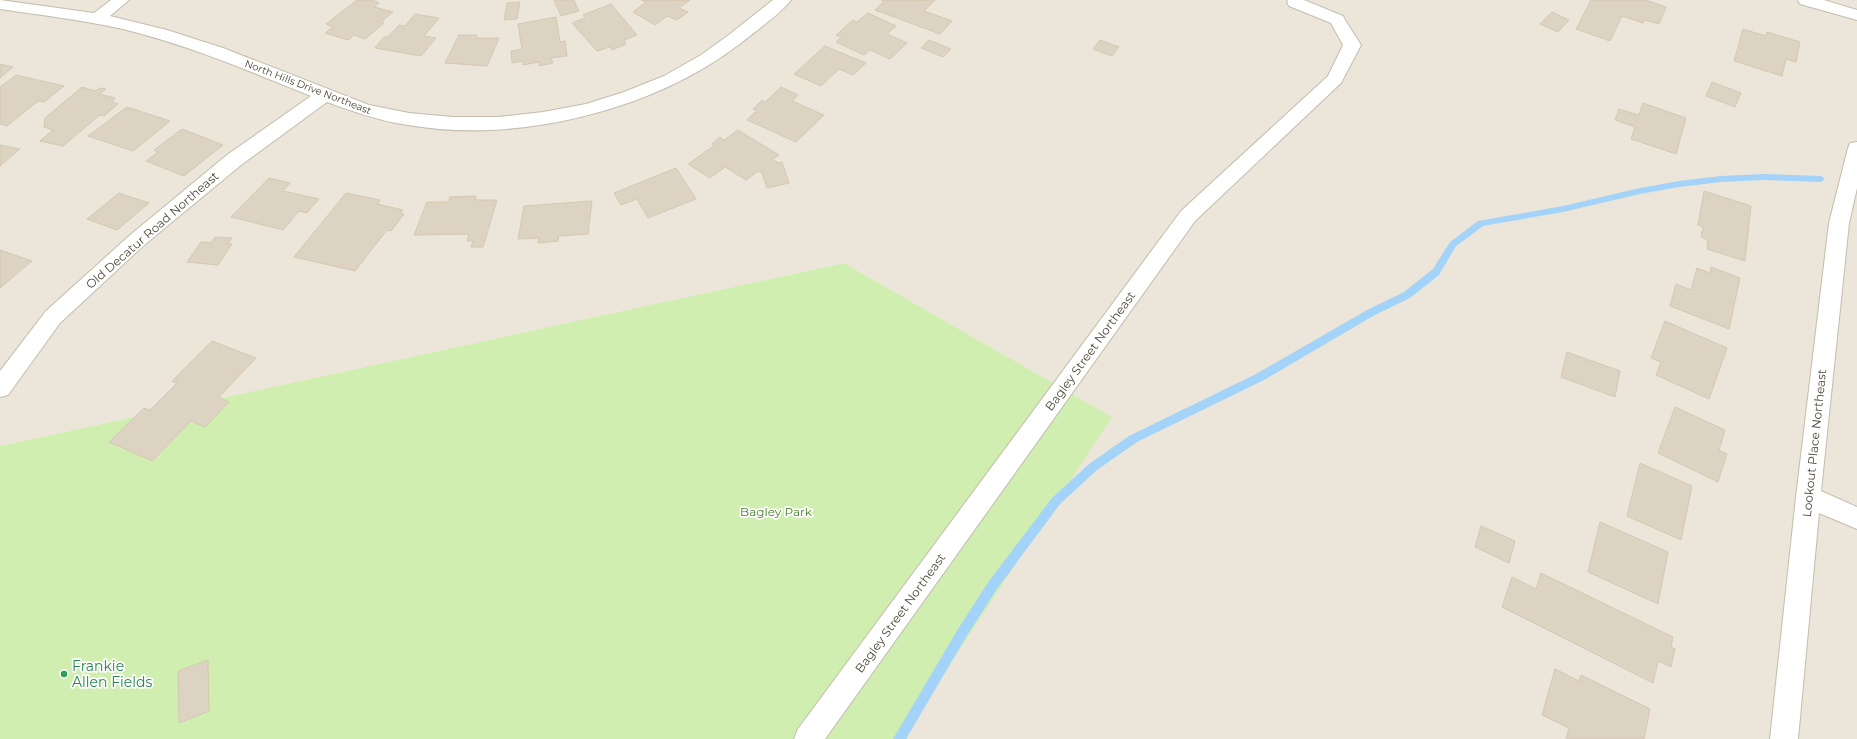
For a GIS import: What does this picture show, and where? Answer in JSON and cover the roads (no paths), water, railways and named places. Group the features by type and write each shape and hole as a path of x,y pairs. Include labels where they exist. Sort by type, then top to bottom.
{"street":[{"path":"96,18 121,0"},
{"name":"North Hills Drive Northeast","path":"0,4 96,18 150,31 202,47 367,111 408,120 460,124 499,123 547,118 594,108 639,93 679,76 707,60 783,0"},
{"path":"1806,0 1857,15"},
{"name":"Bagley Street Northeast","path":"808,739 1188,216 1335,79 1352,45 1338,20 1295,2"},
{"name":"Old Decatur Road Northeast","path":"0,388 53,317 131,246 234,160 325,95"},
{"name":"Lookout Place Northeast","path":"1784,739 1808,497 1839,223 1857,148"},
{"path":"1808,497 1857,518"}],"waterway":[{"path":"899,739 962,633 993,585 1056,501 1093,467 1133,439 1260,377 1370,313 1407,295 1436,272 1453,244 1481,223 1563,209 1640,191 1679,184 1721,179 1764,177 1821,179"}],"place":[{"name":"Frankie Allen Fields","path":"64,674"}],"park label":[{"name":"Bagley Park","path":"776,511"}]}
